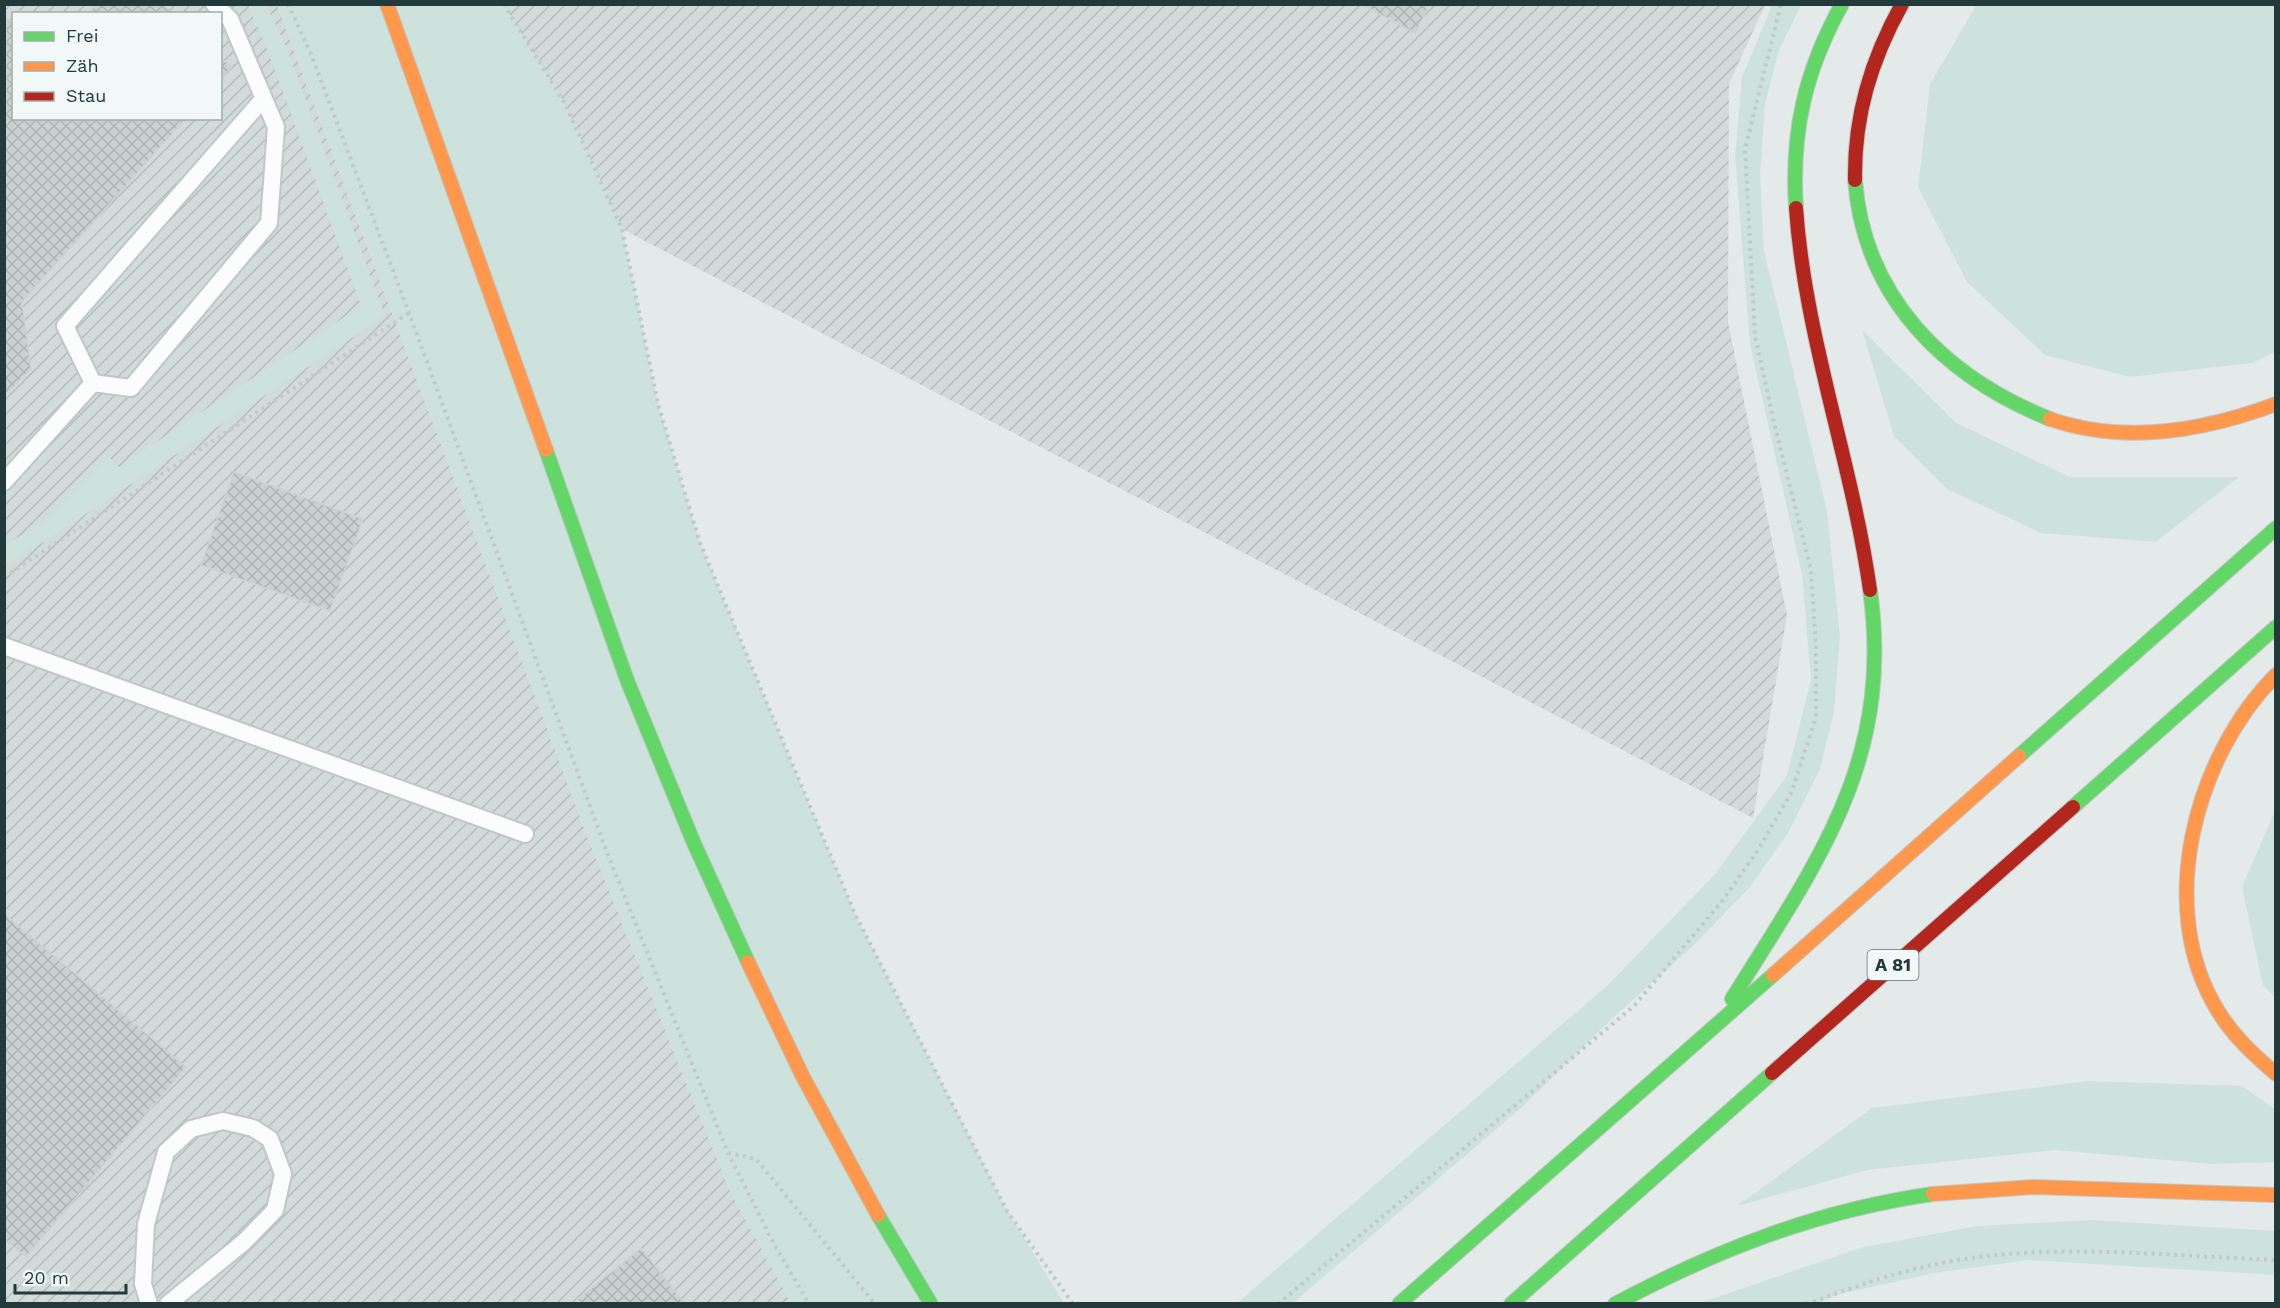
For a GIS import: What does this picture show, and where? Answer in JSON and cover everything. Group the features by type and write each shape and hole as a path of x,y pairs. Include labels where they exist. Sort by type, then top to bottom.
{"main road":[{"path":"387,4 436,134 626,677 721,909 822,1117 876,1216 931,1304"},
{"path":"1715,1027 1816,864 1840,817 1861,756 1874,688 1874,625 1868,564 1853,489 1805,289 1797,223 1796,162 1801,105 1821,42 1842,4"},
{"path":"1902,4 1871,64 1859,112 1855,160 1858,209 1875,260 1896,299 1923,337 1958,370 2004,402 2048,419 2094,430 2152,433 2201,427 2245,416 2276,404"},
{"path":"1399,1304 1715,1027 2276,528"},
{"name":"A 81","path":"1511,1304 2276,627"},
{"path":"2276,675 2248,705 2227,740 2204,794 2190,844 2185,893 2190,939 2200,978 2223,1022 2252,1057 2276,1074"},
{"path":"1615,1304 1700,1261 1762,1235 1835,1214 1917,1196 1996,1188 2072,1187 2276,1195"}],"lane":[{"path":"93,383 131,388 269,223 276,127 230,19 214,4"},
{"path":"93,383 65,326 264,98"},
{"path":"4,482 93,383"},
{"path":"4,646 525,834"},
{"path":"148,1304 143,1284 146,1224 166,1152 191,1129 223,1121 253,1128 270,1139 283,1174 275,1210 244,1242 168,1304"}],"path":[{"path":"288,4 311,54 409,313 606,850 728,1153 774,1244 809,1304"},
{"path":"504,4 565,104 622,229 658,404 700,543 855,914 1008,1210 1073,1304"},
{"path":"1278,1304 1634,1006 1723,900 1760,848 1792,791 1816,717 1816,648 1811,570 1755,336 1745,149 1781,4"},
{"path":"4,577 409,313"},
{"path":"728,1153 756,1159 875,1304"},
{"path":"1806,1304 1938,1264 2003,1255 2059,1252 2276,1260"}],"shaded area":[{"path":"5,5 277,5 589,841 730,1191 791,1303 5,1304"},
{"path":"503,5 1765,5 1729,84 1728,322 1787,615 1753,818 622,229 565,104"}],"green space":[{"path":"1977,4 2275,5 2275,352 2252,363 2130,377 2045,355 1967,282 1918,187 1930,84"},
{"path":"248,5 266,5 286,46 385,316 45,541 5,565 5,545 42,523 108,456 119,467 361,306 269,54"},
{"path":"277,5 504,5 565,104 622,229 658,404 700,543 855,914 1007,1210 1064,1303 791,1303 730,1191 589,841"},
{"path":"1772,5 1801,5 1779,50 1765,104 1760,174 1764,251 1827,511 1840,636 1834,712 1820,769 1788,833 1750,887 1695,944 1615,1016 1521,1108 1293,1303 1237,1303 1608,985 1716,873 1787,775 1811,680 1802,574 1750,344 1735,155 1742,77"},
{"path":"1862,330 1956,423 2070,477 2239,477 2156,542 2041,533 1947,489 1894,436"},
{"path":"2275,811 2275,998 2263,985 2242,887"},
{"path":"2088,1081 2242,1086 2275,1109 2275,1162 2212,1164 2055,1150 1867,1170 1737,1206 1872,1108"},
{"path":"2092,1220 2275,1231 2275,1275 2029,1260 1934,1273 1836,1295 1820,1303 1700,1303 1863,1247 1978,1226"}],"building":[{"path":"96,4 163,4 171,12 90,12"},
{"path":"1361,4 1430,4 1415,33"},
{"path":"6,18 12,23 12,120 184,120 22,302 31,369 4,396"},
{"path":"222,59 232,67 222,78"},
{"path":"234,472 363,519 330,611 201,565"},
{"path":"4,914 186,1067 26,1257 4,1239"},
{"path":"641,1248 685,1304 582,1304 578,1299"}],"traffic: fast":[{"path":"1796,208 1796,153 1803,103 1818,53 1842,4"},
{"path":"1855,180 1862,222 1874,261 1893,296 1916,328 1976,381 2012,402 2050,419"},
{"path":"546,450 627,680 693,841 748,962"},
{"path":"2019,756 2276,528"},
{"path":"1732,999 1793,901 1819,854 1842,807 1859,758 1871,707 1874,651 1870,590"},
{"path":"2073,807 2276,627"},
{"path":"1399,1304 1773,975"},
{"path":"1511,1304 1772,1073"},
{"path":"1615,1304 1691,1266 1769,1235 1849,1210 1933,1194"},
{"path":"878,1215 931,1304"}],"traffic: slow":[{"path":"387,4 546,450"},
{"path":"2050,419 2078,427 2135,433 2193,427 2276,404"},
{"path":"2276,675 2248,708 2224,747 2205,790 2193,835 2187,881 2189,926 2199,970 2218,1011 2230,1029 2276,1074"},
{"path":"1773,975 2019,756"},
{"path":"748,962 803,1077 878,1215"},
{"path":"1933,1194 2034,1187 2276,1195"}],"traffic: jam":[{"path":"1855,180 1855,156 1861,111 1881,46 1902,4"},
{"path":"1796,208 1809,305 1852,495 1870,590"},
{"path":"1772,1073 2073,807"}]}
